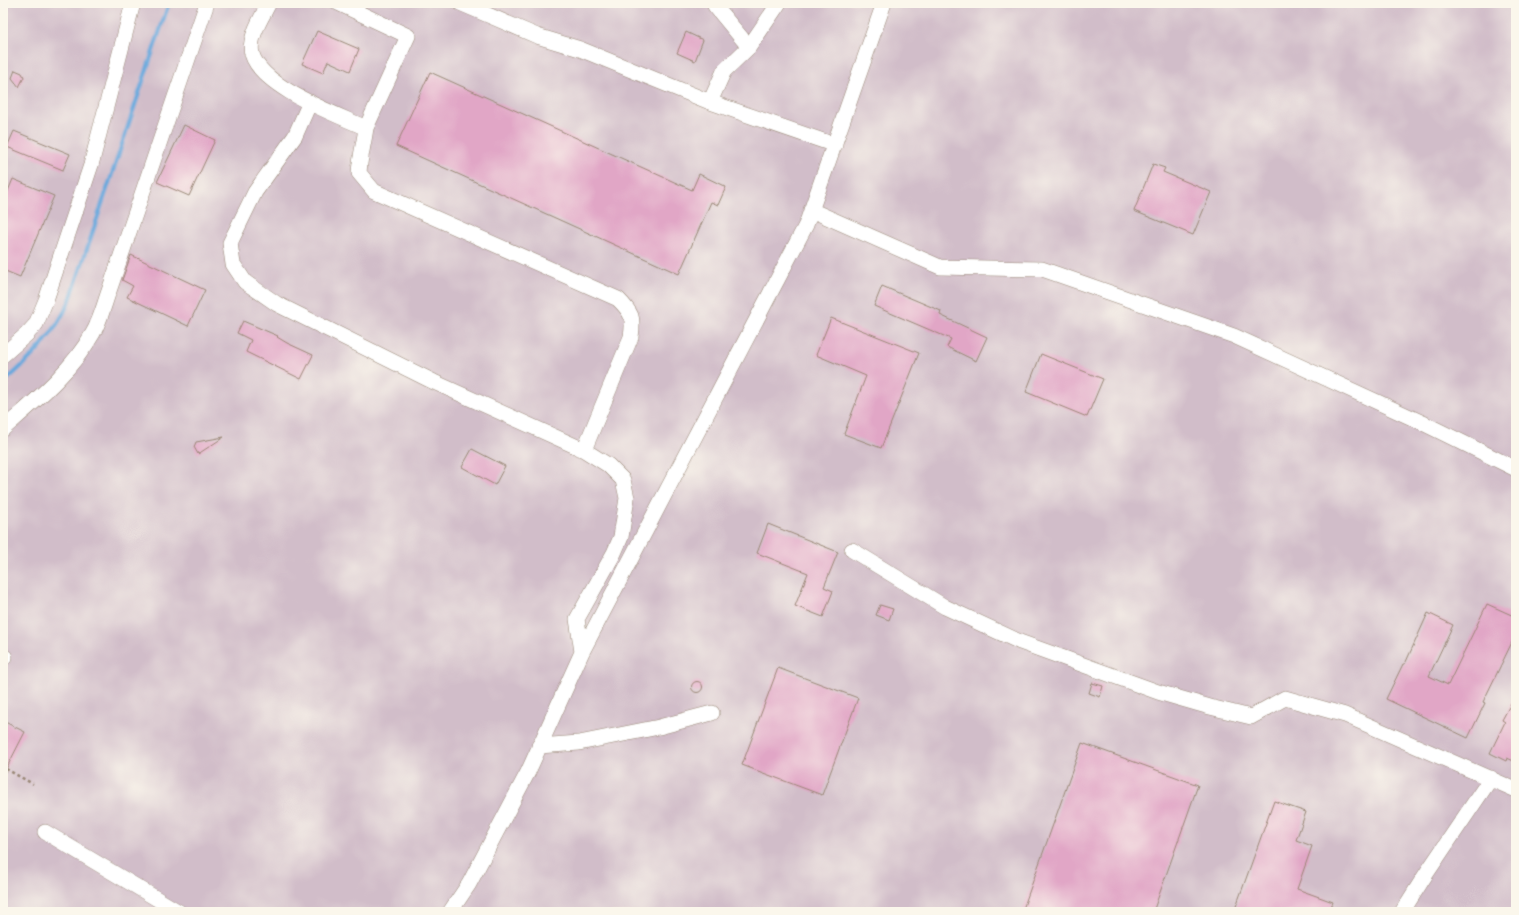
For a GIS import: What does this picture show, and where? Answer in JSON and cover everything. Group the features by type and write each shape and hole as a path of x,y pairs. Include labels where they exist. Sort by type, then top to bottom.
{"street":[{"path":"3,355 36,324 46,300 91,165 133,3"},
{"path":"3,429 72,364 93,333 109,291 207,3"},
{"path":"269,3 253,34 252,54 270,80 292,94 366,128"},
{"path":"338,3 408,36 366,128 365,141 360,158 359,173 374,191 618,299 628,310 633,322 631,337 584,450"},
{"path":"460,3 537,36 580,49 710,102 835,145"},
{"path":"714,3 749,47"},
{"path":"710,102 724,71 749,47 779,3"},
{"path":"450,912 469,884 528,772 582,652 806,225 884,3"},
{"path":"310,102 295,136 255,192 230,243 233,264 245,282 277,304 434,382 584,450 608,465 623,480 627,498 621,537 614,553 576,619 582,652"},
{"path":"811,210 940,267 1042,269 1234,336 1516,468"},
{"path":"852,550 945,607 1020,642 1158,692 1210,708 1251,717 1285,698 1345,714 1516,790"},
{"path":"539,746 586,742 659,727 712,713"},
{"path":"1402,912 1491,778"},
{"path":"46,832 179,912"}],"path":[{"path":"6,768 33,784"}],"shaded area":[{"path":"3,3 1516,3 1516,912 3,912"}],"building":[{"path":"317,31 359,49 350,71 328,61 323,73 302,64"},
{"path":"686,32 703,40 695,61 677,53"},
{"path":"15,70 22,73 24,77 19,87 12,78"},
{"path":"430,72 692,190 699,174 726,187 718,205 711,202 679,274 396,146"},
{"path":"184,125 215,140 189,196 157,182"},
{"path":"14,131 70,154 63,170 7,147"},
{"path":"1153,164 1165,168 1163,172 1211,192 1193,235 1134,211"},
{"path":"13,179 54,196 20,277 3,270 3,203"},
{"path":"131,255 205,290 188,326 127,297 133,286 122,280"},
{"path":"882,286 941,311 940,315 987,337 976,361 947,347 951,339 874,306"},
{"path":"831,318 919,353 881,448 844,434 866,376 816,355"},
{"path":"243,321 278,336 277,337 287,343 313,355 301,379 246,352 251,340 237,333"},
{"path":"1041,354 1103,379 1087,417 1026,392"},
{"path":"224,437 198,454 194,447 196,442"},
{"path":"472,449 505,466 495,485 462,467"},
{"path":"768,524 838,552 824,587 833,591 823,617 795,606 808,573 757,553"},
{"path":"1487,604 1516,617 1516,634 1483,702 1485,703 1468,738 1386,699 1403,664 1405,664 1428,613 1453,625 1429,676 1448,685"},
{"path":"880,605 893,609 889,620 876,615"},
{"path":"778,668 858,698 822,795 742,765"},
{"path":"697,681 701,683 703,687 701,691 697,693 693,691 691,687 693,683"},
{"path":"1092,683 1103,686 1100,697 1089,693"},
{"path":"1516,694 1516,762 1507,758 1506,761 1490,753 1505,722 1502,720"},
{"path":"3,721 25,732 3,775"},
{"path":"1082,743 1198,785 1153,912 1022,912"},
{"path":"1274,801 1306,812 1296,840 1312,846 1297,889 1333,902 1329,912 1234,912"}],"waterway":[{"path":"3,383 41,346 57,325 70,300 169,3"}]}
